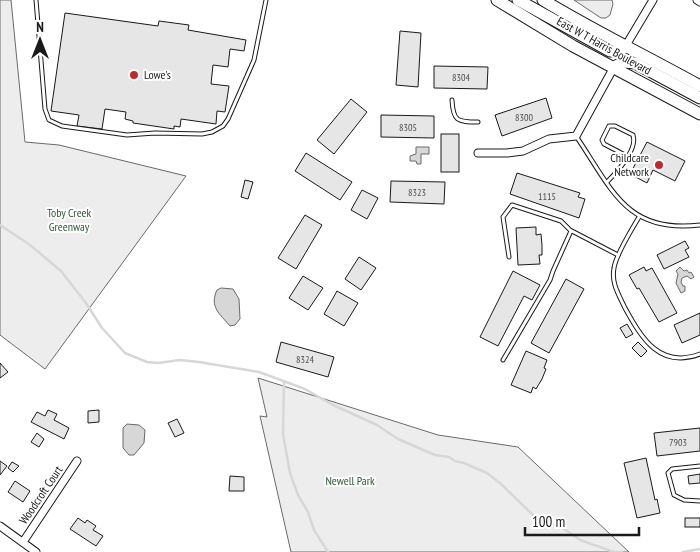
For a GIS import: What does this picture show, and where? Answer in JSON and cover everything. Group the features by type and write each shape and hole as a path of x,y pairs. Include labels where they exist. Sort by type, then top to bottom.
{"main road":[{"name":"East W T Harris Boulevard","path":"497,0 573,46 700,114"},
{"path":"518,0 610,52 625,47"},
{"name":"East W T Harris Boulevard","path":"543,0 625,47 645,55 700,86"},
{"path":"614,67 624,62 635,63 700,98"}],"street":[{"path":"625,47 653,0"},
{"path":"478,153 507,153 523,150 549,139 576,136 614,67"},
{"name":"Woodcroft Court","path":"23,542 77,461"},
{"path":"0,526 36,552"}],"lane":[{"path":"36,0 45,108 49,120 62,126 127,135 160,132 198,134 212,132 223,126 253,64 266,0"},
{"path":"452,100 452,112 455,117 461,122 478,122"},
{"path":"607,182 619,171 628,156 634,143 633,135 615,126 609,126 602,140 604,144 628,156"},
{"path":"576,136 623,204 639,217 669,226 700,225"},
{"path":"508,258 503,217 512,205 561,221 571,231 618,255"},
{"path":"639,217 618,255 614,268 615,288 640,335 652,348 665,356 680,358 700,354"},
{"path":"503,360 550,280 571,231"},
{"path":"700,466 672,470 668,473 674,495 684,500 700,501"}],"shaded area":[{"name":"Toby Creek Greenway","path":"0,0 11,0 25,142 59,145 186,176 45,369 0,335"},
{"path":"574,0 612,0 613,4 610,15 606,18 601,18"},
{"path":"416,147 429,147 429,154 421,154 421,164 417,164 416,161 410,161 410,156 416,154"},
{"path":"680,267 684,271 691,272 694,277 691,279 687,276 682,278 681,282 685,286 685,291 681,293 676,283 678,274 676,271"},
{"path":"221,288 233,289 239,299 240,319 235,325 230,326 219,314 215,306 214,301 217,290"},
{"name":"Newell Park","path":"258,378 438,435 518,447 629,552 291,552 260,416 267,417"},
{"path":"127,424 139,425 145,430 144,443 134,455 129,455 123,448 123,428"}],"building":[{"name":"Lowe's","path":"65,13 158,26 159,21 189,25 188,30 246,40 244,51 230,49 228,67 213,65 211,84 229,86 225,112 217,111 216,124 181,119 180,127 174,126 174,129 133,123 133,121 125,119 126,112 105,109 102,129 77,126 79,115 51,111"},
{"path":"400,31 421,33 418,87 396,85"},
{"path":"434,66 488,67 487,89 434,88"},
{"path":"546,98 552,118 502,136 495,115"},
{"path":"351,99 367,112 334,154 317,140"},
{"path":"381,115 434,116 434,138 381,137"},
{"path":"441,134 459,134 459,172 441,172"},
{"name":"Childcare Network","path":"647,142 685,161 675,181 653,170 647,183 630,174"},
{"path":"306,153 352,182 340,200 295,171"},
{"path":"517,173 580,193 578,197 585,199 579,218 510,194"},
{"path":"245,180 253,182 248,199 241,197"},
{"path":"391,181 445,182 444,204 390,202"},
{"path":"362,190 378,198 367,219 351,210"},
{"path":"305,215 322,225 296,269 278,258"},
{"path":"536,227 536,235 541,234 542,255 539,255 540,264 518,265 516,228"},
{"path":"685,241 689,248 685,250 689,257 664,269 657,255"},
{"path":"359,257 376,268 361,290 345,279"},
{"path":"644,267 646,271 652,268 677,313 659,322 629,275"},
{"path":"513,271 540,285 532,300 524,296 498,346 480,337"},
{"path":"303,276 323,288 308,310 289,298"},
{"path":"566,279 584,289 549,353 531,343"},
{"path":"337,291 358,303 344,326 324,314"},
{"path":"700,313 700,335 682,343 674,325"},
{"path":"627,324 633,334 626,338 620,328"},
{"path":"281,342 334,357 328,377 276,362"},
{"path":"638,342 647,351 641,357 632,348"},
{"path":"526,351 547,360 542,379 536,389 533,387 531,393 511,385"},
{"path":"0,363 8,372 0,378"},
{"path":"48,410 57,414 54,420 69,428 64,439 31,422 37,412 45,416"},
{"path":"99,410 99,422 88,423 88,411"},
{"path":"177,419 184,433 175,437 168,423"},
{"path":"700,428 700,451 657,456 654,433"},
{"path":"37,433 44,439 39,447 31,442"},
{"path":"646,458 655,500 657,499 660,513 637,518 624,463"},
{"path":"0,461 7,466 0,475"},
{"path":"12,462 19,466 13,472 8,468"},
{"path":"700,474 700,483 689,484 688,476"},
{"path":"230,476 244,477 244,491 229,491"},
{"path":"15,481 30,491 23,502 8,492"},
{"path":"78,518 85,523 87,520 96,526 93,530 103,536 96,546 70,529"},
{"path":"685,518 700,518 700,527 685,527"}],"waterway":[{"path":"0,225 30,245 61,271 86,303 102,328 125,353 147,362 158,363 180,360 259,372 305,389 333,405 377,425 398,439 435,455 449,457 487,473 533,515 544,522 561,527 580,540 614,552 622,552"},
{"path":"284,381 283,434 290,473 314,530 328,552"},
{"path":"683,552 700,549"}],"place":[{"name":"Lowe's","path":"134,75"},
{"name":"Childcare Network","path":"659,165"}]}
